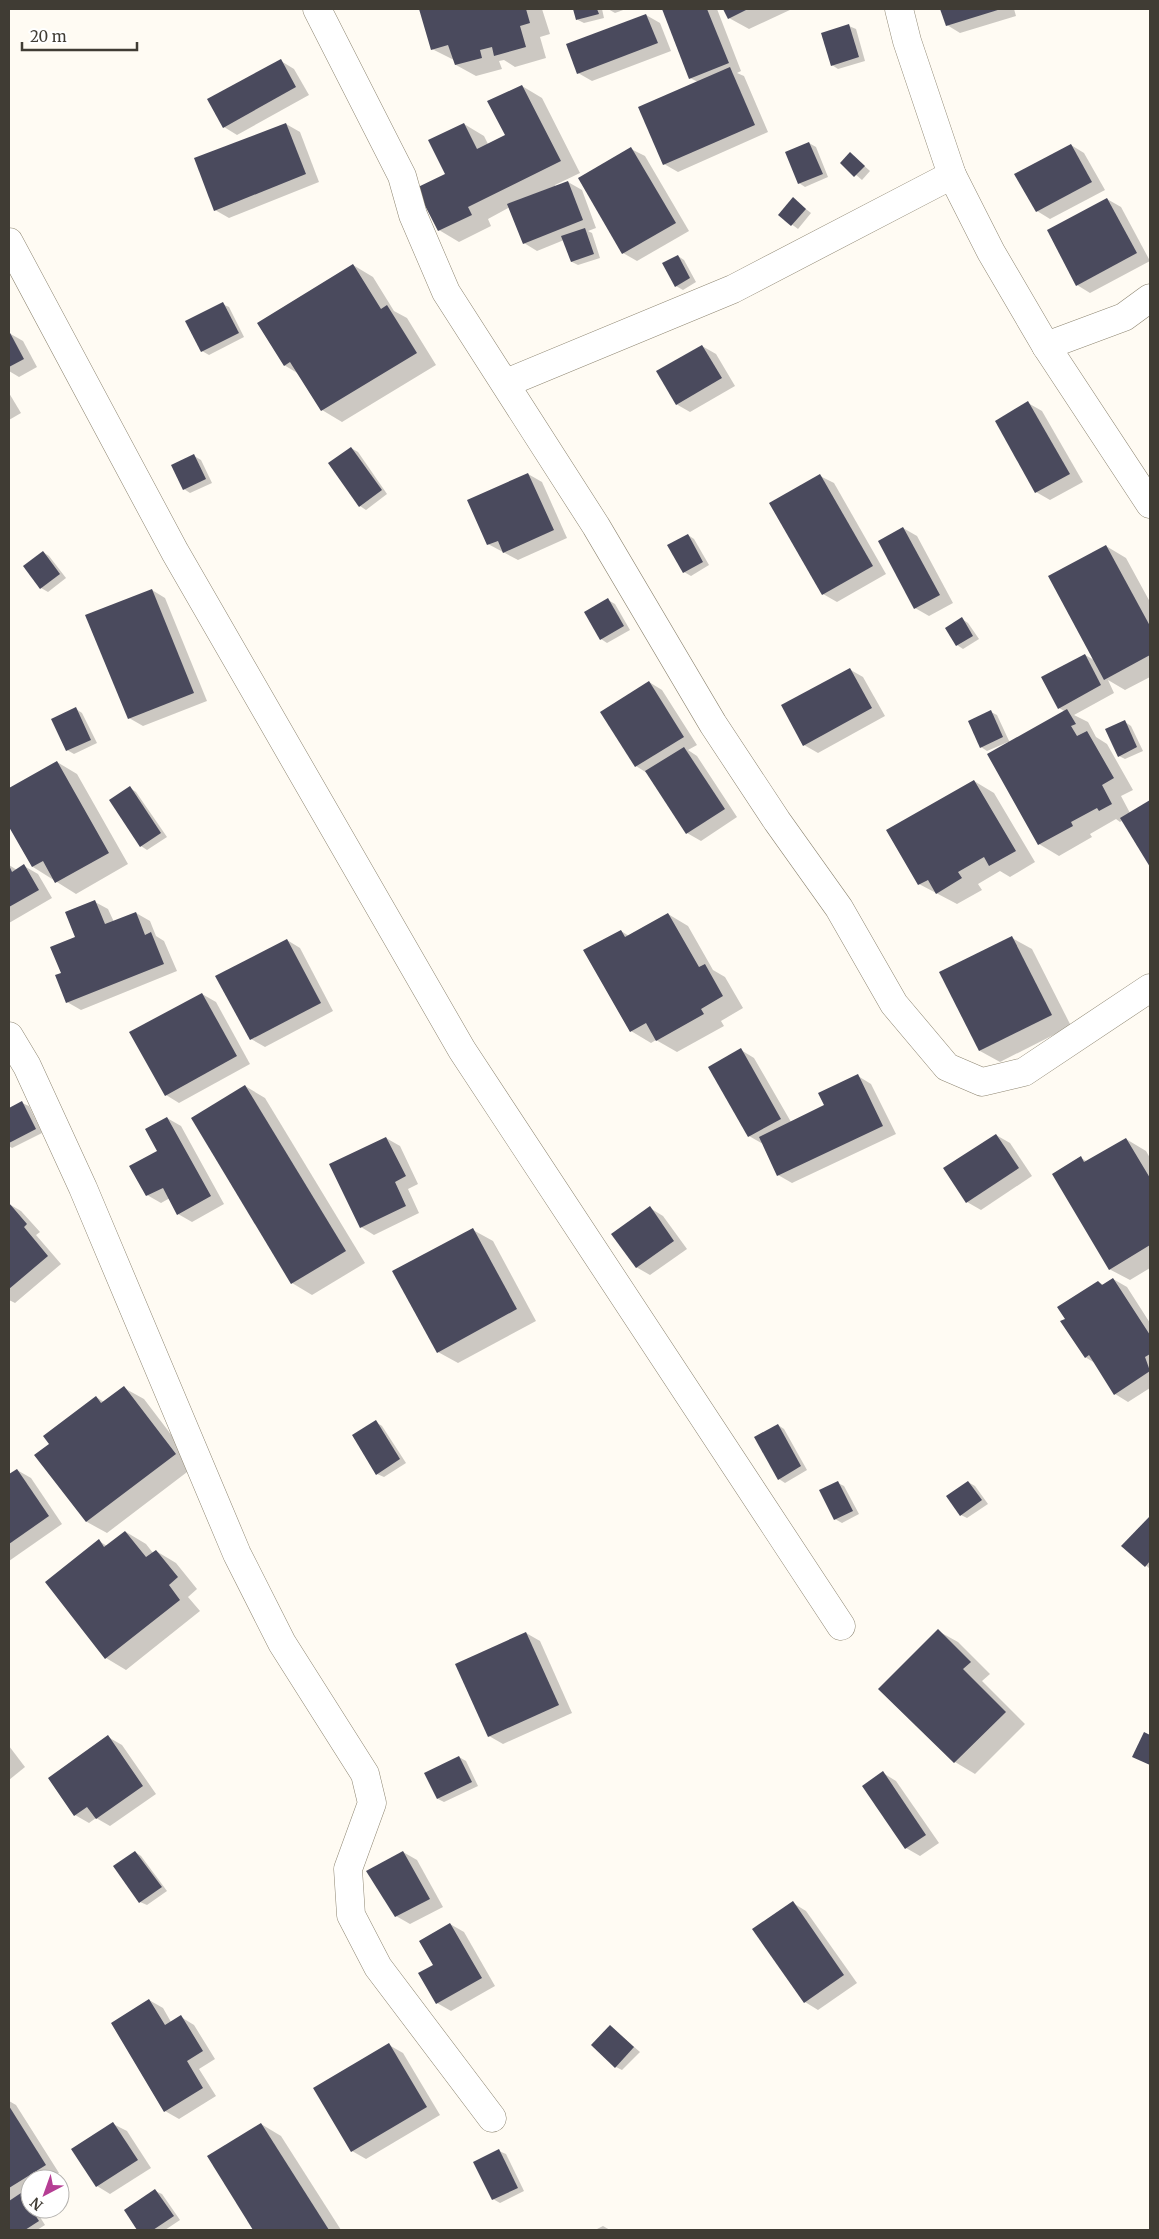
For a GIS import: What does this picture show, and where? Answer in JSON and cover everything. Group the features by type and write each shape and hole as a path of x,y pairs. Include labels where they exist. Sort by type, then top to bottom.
{"street":[{"path":"317,9 402,176 413,215 446,292 596,526 713,724 777,821 838,908 894,1004 947,1067 982,1082 1024,1072 1150,988"},
{"path":"899,9 907,41 952,175 991,252 1046,346 1150,504"},
{"path":"506,383 733,289 952,175"},
{"path":"9,242 175,552 462,1050 841,1626"},
{"path":"1046,346 1124,317 1150,298"},
{"path":"9,1036 27,1066 83,1188 237,1554 282,1643 365,1774 372,1803 348,1869 351,1915 378,1967 492,2118"}],"building":[{"path":"419,9 526,9 530,23 520,26 526,47 494,56 492,47 480,50 482,58 455,65 448,45 431,50"},
{"path":"573,9 597,9 599,14 576,20"},
{"path":"662,9 707,9 729,63 689,79"},
{"path":"723,9 748,9 728,19"},
{"path":"940,9 1001,9 946,26"},
{"path":"646,14 658,43 577,74 566,44"},
{"path":"849,24 859,57 831,66 821,33"},
{"path":"281,59 296,87 223,128 207,99"},
{"path":"730,67 755,125 663,165 638,107"},
{"path":"522,85 561,161 468,207 472,215 438,231 416,188 445,174 428,140 464,123 477,149 505,135 487,101"},
{"path":"286,123 306,174 214,211 194,158"},
{"path":"809,142 823,174 798,184 785,152"},
{"path":"1071,144 1092,182 1036,212 1014,174"},
{"path":"631,147 676,223 622,254 578,178"},
{"path":"850,152 865,166 854,177 840,163"},
{"path":"568,181 583,220 523,244 507,204"},
{"path":"793,197 806,209 791,226 778,215"},
{"path":"1107,198 1137,253 1076,286 1047,230"},
{"path":"585,228 594,254 571,262 561,236"},
{"path":"678,255 690,278 675,287 662,263"},
{"path":"353,264 381,309 387,305 417,353 321,411 290,362 284,366 257,323"},
{"path":"223,302 239,333 201,352 185,321"},
{"path":"9,331 24,359 9,367"},
{"path":"702,345 722,378 676,405 656,371"},
{"path":"1028,401 1070,474 1035,493 995,421"},
{"path":"351,447 382,490 359,507 328,463"},
{"path":"194,454 206,479 183,490 171,465"},
{"path":"528,473 554,530 503,553 498,541 487,545 467,500"},
{"path":"820,474 873,566 822,595 769,503"},
{"path":"903,527 940,595 914,609 878,541"},
{"path":"688,534 703,562 683,573 667,545"},
{"path":"1106,545 1150,626 1150,655 1104,680 1048,576"},
{"path":"43,551 60,574 40,589 23,566"},
{"path":"152,589 194,693 128,719 85,615"},
{"path":"608,598 624,626 600,640 584,612"},
{"path":"962,617 973,636 956,646 945,628"},
{"path":"1085,654 1101,685 1058,709 1041,677"},
{"path":"850,668 872,708 803,746 781,705"},
{"path":"649,681 684,737 635,767 600,712"},
{"path":"76,707 91,740 66,751 51,719"},
{"path":"1067,709 1076,724 1071,726 1077,736 1087,731 1114,778 1102,785 1112,804 1099,811 1097,808 1071,822 1073,826 1038,845 987,754"},
{"path":"991,710 1003,737 980,748 968,721"},
{"path":"1125,720 1137,747 1118,757 1105,729"},
{"path":"684,747 725,809 686,834 645,771"},
{"path":"57,761 109,853 55,883 43,861 32,867 9,827 9,788"},
{"path":"974,780 1016,851 989,866 984,857 958,872 962,878 936,894 928,880 918,885 886,830"},
{"path":"130,786 161,833 140,847 109,800"},
{"path":"1150,800 1150,867 1120,818"},
{"path":"24,864 39,890 9,907 9,865 12,872"},
{"path":"95,900 105,924 136,912 145,935 151,932 164,964 66,1003 55,975 61,973 50,947 75,937 65,912"},
{"path":"668,913 699,967 705,964 723,996 701,1009 704,1014 656,1041 646,1023 630,1032 583,950 621,930 625,937"},
{"path":"1012,936 1052,1015 979,1051 939,972"},
{"path":"287,939 321,1003 250,1040 215,976"},
{"path":"202,993 237,1056 165,1096 129,1032"},
{"path":"741,1048 781,1119 748,1137 708,1067"},
{"path":"858,1074 883,1126 777,1176 759,1137 824,1105 818,1093"},
{"path":"245,1085 346,1251 291,1284 191,1118"},
{"path":"22,1101 36,1129 9,1143 9,1108"},
{"path":"167,1117 211,1196 177,1215 163,1188 146,1196 129,1166 157,1151 145,1129"},
{"path":"996,1134 1019,1168 966,1203 943,1168"},
{"path":"386,1137 406,1176 395,1182 406,1206 360,1228 329,1164"},
{"path":"1126,1138 1150,1178 1150,1245 1109,1270 1052,1174 1081,1156 1084,1162"},
{"path":"9,1203 27,1224 24,1227 48,1256 9,1289"},
{"path":"650,1206 674,1241 636,1268 611,1234"},
{"path":"473,1228 517,1309 437,1353 392,1271"},
{"path":"1113,1278 1150,1335 1150,1354 1145,1357 1150,1371 1114,1395 1089,1355 1085,1358 1060,1321 1065,1319 1057,1307 1098,1281 1102,1285"},
{"path":"124,1386 176,1454 86,1522 34,1455 49,1444 43,1436 96,1396 101,1403"},
{"path":"376,1420 400,1459 376,1475 352,1435"},
{"path":"778,1424 801,1466 778,1480 754,1437"},
{"path":"17,1469 49,1516 9,1544 9,1474"},
{"path":"838,1481 853,1511 834,1520 819,1490"},
{"path":"968,1481 982,1500 960,1516 946,1496"},
{"path":"1150,1516 1150,1561 1145,1567 1121,1546"},
{"path":"125,1531 146,1557 156,1550 178,1577 169,1585 180,1600 105,1659 45,1582 99,1539 104,1547"},
{"path":"938,1629 971,1662 963,1669 1006,1712 954,1763 878,1689"},
{"path":"526,1632 559,1705 488,1737 455,1664"},
{"path":"1144,1732 1150,1735 1150,1765 1132,1757"},
{"path":"108,1735 143,1786 96,1819 87,1807 74,1816 48,1778"},
{"path":"459,1756 472,1782 437,1799 424,1773"},
{"path":"883,1771 926,1835 905,1849 862,1786"},
{"path":"135,1851 162,1887 139,1903 113,1866"},
{"path":"403,1851 430,1899 395,1917 366,1871"},
{"path":"793,1901 844,1975 804,2003 752,1929"},
{"path":"450,1923 482,1978 436,2004 418,1973 433,1965 419,1941"},
{"path":"149,1999 165,2025 181,2015 203,2051 187,2061 203,2088 164,2112 111,2023"},
{"path":"610,2025 634,2047 615,2068 591,2045"},
{"path":"389,2043 427,2107 351,2152 313,2088"},
{"path":"9,2106 46,2165 40,2169 20,2169 20,2181 9,2188"},
{"path":"113,2122 138,2160 96,2187 71,2149"},
{"path":"261,2123 329,2230 253,2230 207,2156"},
{"path":"499,2149 518,2188 492,2200 473,2162"},
{"path":"155,2189 174,2216 153,2230 137,2230 124,2210"},
{"path":"20,2194 20,2219 38,2219 39,2221 25,2230 9,2230 9,2201"}]}
